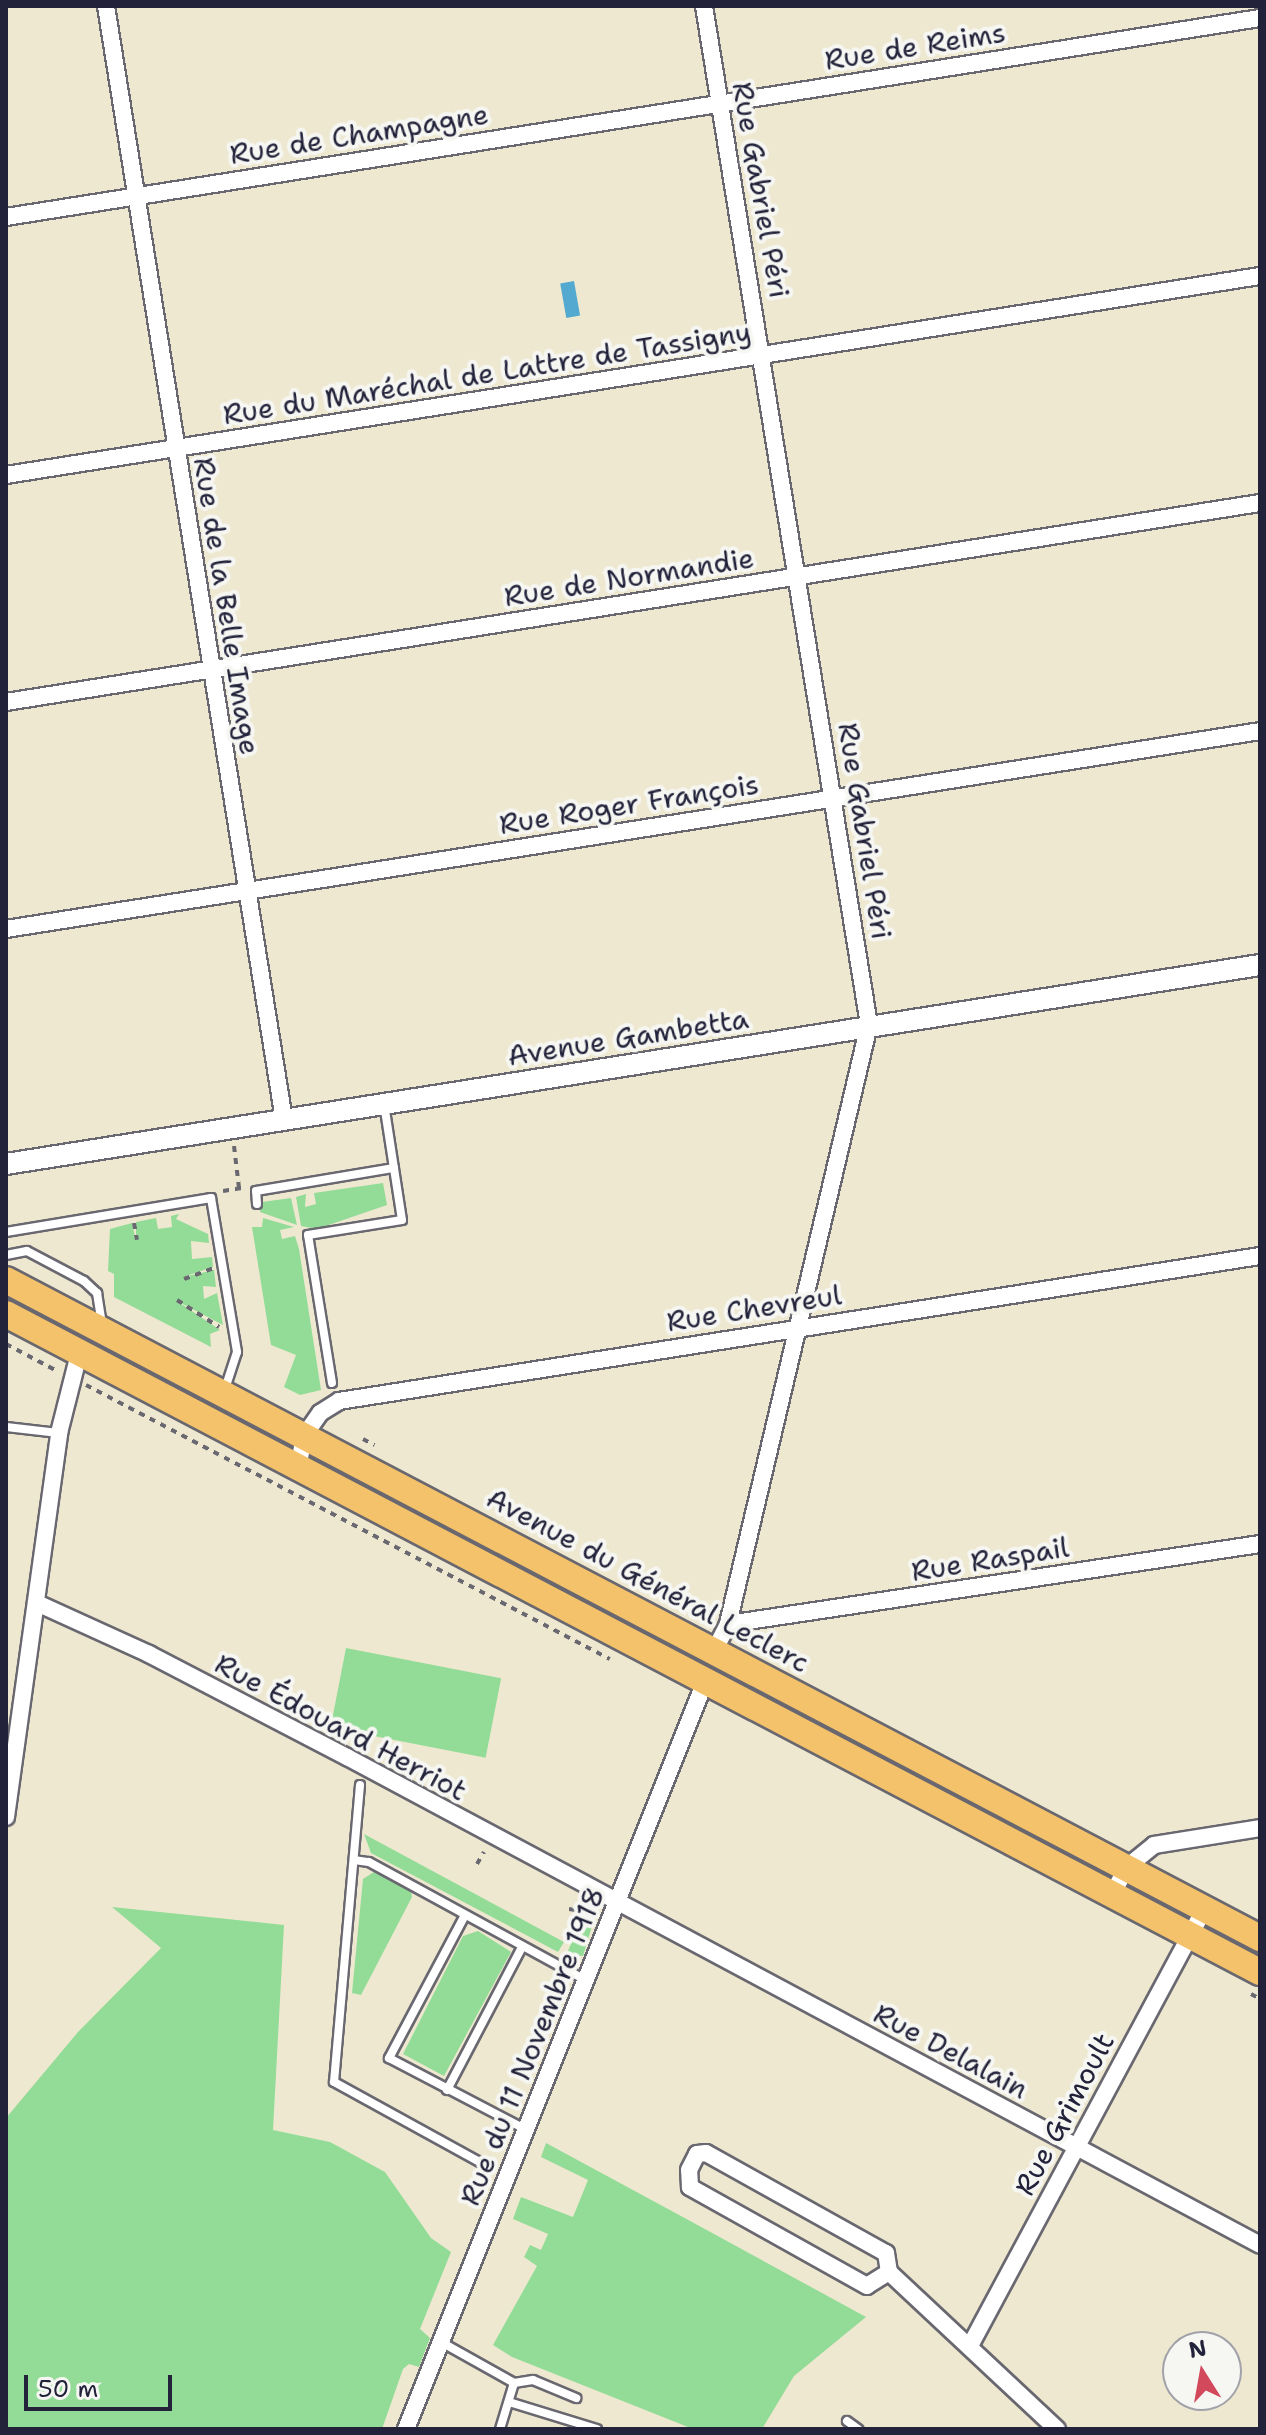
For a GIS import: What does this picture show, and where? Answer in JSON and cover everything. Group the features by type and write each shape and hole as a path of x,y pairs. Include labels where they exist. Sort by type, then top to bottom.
{"main road":[{"name":"Avenue du Général Leclerc","path":"6,1280 221,1396 304,1436 1260,1938"},
{"path":"6,1314 1260,1972"},
{"path":"79,1354 102,1333"},
{"path":"705,1682 714,1652"}],"street":[{"name":"Rue de la Belle Image","path":"106,6 284,1120"},
{"name":"Rue Gabriel Péri","path":"704,6 764,356 869,1025 795,1328 728,1624 714,1652"},
{"name":"Rue de Reims","path":"720,103 1260,18"},
{"name":"Rue de Champagne","path":"6,217 720,103"},
{"name":"Rue du Maréchal de Lattre de Tassigny","path":"6,475 1260,276"},
{"name":"Rue de Normandie","path":"6,702 1260,503"},
{"name":"Rue Roger François","path":"6,929 1260,731"},
{"name":"Avenue Gambetta","path":"6,1164 1260,965"},
{"name":"Rue Chevreul","path":"304,1436 320,1413 339,1401 1260,1256"},
{"path":"6,1817 59,1433 79,1354"},
{"path":"298,1468 304,1436"},
{"name":"Rue Raspail","path":"728,1624 1260,1544"},
{"name":"Rue Édouard Herriot","path":"37,1603 52,1606 149,1654 618,1904"},
{"name":"Rue du 11 Novembre 1918","path":"406,2429 529,2132 705,1682"},
{"path":"1112,1895 1127,1867 1160,1843 1260,1828"},
{"name":"Rue Delalain","path":"618,1904 1260,2245"},
{"name":"Rue Grimoult","path":"971,2344 1204,1909"},
{"path":"889,2272 867,2286 690,2187 689,2170 697,2154 706,2153 886,2253 889,2272 906,2283 1057,2429"}],"lane":[{"path":"332,1383 308,1235 402,1220 384,1104"},
{"path":"257,1204 256,1191 394,1168"},
{"path":"6,1232 211,1198 237,1352 221,1396"},
{"path":"6,1255 27,1251 84,1281 97,1293 102,1333"},
{"path":"6,1427 59,1433"},
{"path":"360,1785 334,2082 485,2165"},
{"path":"354,1860 369,1862 464,1917 588,1981"},
{"path":"464,1917 389,2058 529,2132"},
{"path":"447,2090 522,1947"},
{"path":"441,2342 514,2383 533,2380 576,2398"},
{"path":"500,2429 514,2383"},
{"path":"509,2402 597,2429"},
{"path":"847,2421 858,2429"}],"path":[{"path":"211,1198 217,1192 239,1188 254,1186 256,1191"},
{"path":"184,1279 223,1267"},
{"path":"177,1300 224,1330 233,1329"},
{"path":"6,1344 58,1371"},
{"path":"83,1384 624,1665"},
{"path":"363,1439 374,1445"},
{"path":"477,1864 484,1852"},
{"path":"569,1909 594,1913"}],"green space":[{"path":"383,1183 387,1205 317,1229 301,1226 296,1197 306,1194 305,1207 316,1204 314,1193"},
{"path":"291,1198 297,1225 260,1212 262,1202"},
{"path":"179,1214 176,1219 208,1234 209,1243 191,1241 192,1259 212,1257 213,1267 183,1277 214,1270 216,1287 203,1286 204,1299 217,1293 223,1325 177,1301 220,1330 210,1334 211,1347 114,1297 114,1274 108,1271 110,1229 132,1223 136,1241 136,1222 156,1218 158,1229 172,1227 171,1216"},
{"path":"263,1218 294,1227 280,1230 282,1239 295,1236 299,1249 321,1390 300,1395 284,1387 296,1355 271,1345 252,1227 262,1227"},
{"path":"322,1460 660,1634 655,1644 325,1470"},
{"path":"346,1648 501,1678 486,1758 331,1728"},
{"path":"364,1834 564,1942 558,1952 371,1853"},
{"path":"374,1872 411,1891 412,1897 361,1995 352,1993 363,1879"},
{"path":"112,1907 284,1925 273,2130 330,2142 385,2172 431,2238 451,2252 420,2329 430,2338 419,2367 409,2364 403,2369 382,2429 6,2429 6,2118 78,2032 161,1948"},
{"path":"595,1916 583,1956 566,1955 583,1918"},
{"path":"478,1931 511,1952 444,2076 403,2054 463,1936"},
{"path":"546,2143 866,2317 794,2376 762,2429 693,2429 512,2357 493,2345 537,2266 524,2257 530,2245 541,2250 548,2234 513,2219 521,2197 573,2217 588,2180 541,2157"}],"water":[{"path":"574,281 580,315 566,318 560,283"}]}
